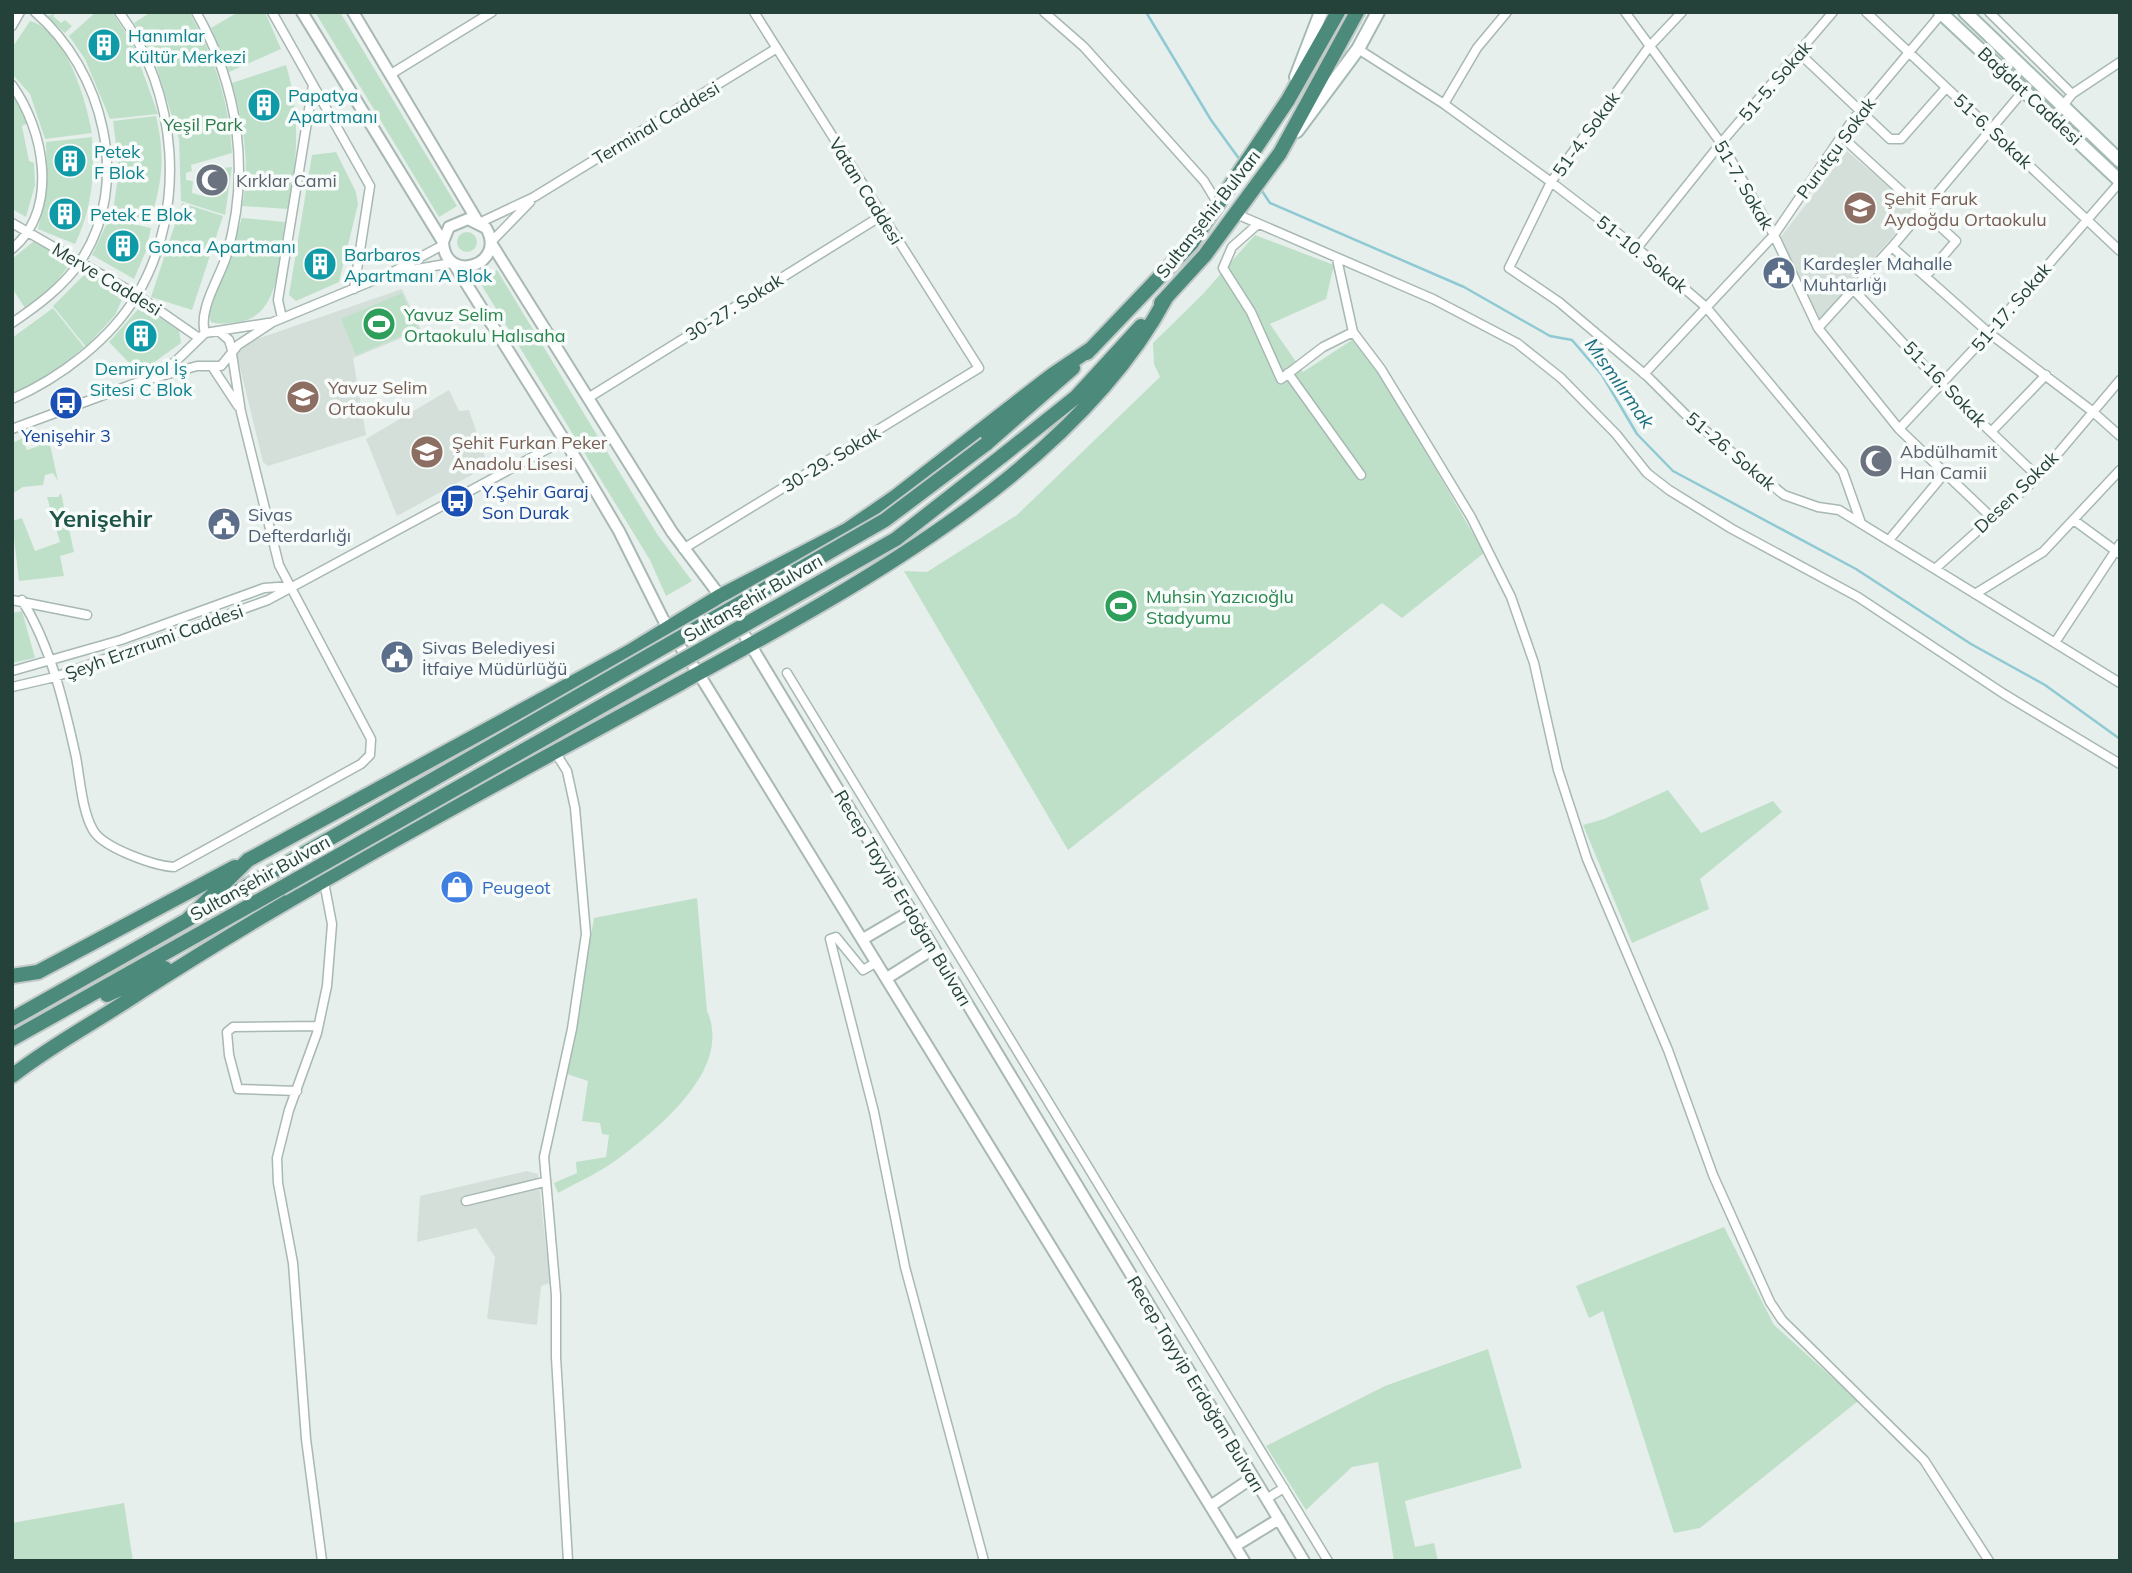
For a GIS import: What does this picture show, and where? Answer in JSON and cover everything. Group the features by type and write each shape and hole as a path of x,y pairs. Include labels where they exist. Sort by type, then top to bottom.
{"highway":[{"name":"Sultanşehir Bulvarı","path":"12,1019 886,520 986,444 1060,382 1191,244 1288,100 1338,12"},
{"name":"Sultanşehir Bulvarı","path":"12,1041 896,539 1076,397 1205,255 1280,153 1357,12"},
{"path":"12,1041 213,945 698,674 890,560 973,505 1055,435 1092,399 1149,329 1166,298"},
{"path":"12,976 38,972 629,652 720,596 847,530 895,498 1052,375 1092,348"},
{"path":"187,920 248,859"},
{"path":"12,1076 213,945"}],"main road":[{"path":"1288,100 1321,12"},
{"path":"1280,153 1358,49 1378,12"},
{"name":"Bağdat Caddesi","path":"1965,12 2120,161"},
{"name":"Bağdat Caddesi","path":"1941,13 2120,181"}],"street":[{"path":"12,26 20,12"},
{"path":"12,323 43,301 81,261 94,231 103,199 106,166 103,132 95,100 81,68 62,39 35,12"},
{"path":"12,399 52,378 84,354 113,326 137,295 153,260 164,222 169,183 169,144 162,106 151,69 119,12"},
{"path":"196,12 217,54 229,89 239,148 238,189 232,231 220,274 203,318 197,359 209,367 241,412"},
{"path":"272,12 371,189 354,289"},
{"path":"302,12 453,264 619,531 667,627 863,939 1244,1561"},
{"path":"353,12 478,222 488,231 491,242 488,256 480,264 469,268 453,264 390,274"},
{"path":"391,74 492,12"},
{"name":"Vatan Caddesi","path":"754,12 979,368"},
{"path":"1044,12 1084,47 1204,181 1218,204"},
{"path":"1444,103 1478,48 1507,12"},
{"name":"51-7. Sokak","path":"1625,12 1721,143 1774,235 1818,328 1899,429 1992,518"},
{"name":"51-4. Sokak","path":"1509,268 1551,182 1649,47 1682,12"},
{"name":"51-5. Sokak","path":"1637,248 1721,143 1833,12"},
{"name":"51-6. Sokak","path":"1866,12 2120,251"},
{"name":"Purutçu Sokak","path":"1644,374 1774,235 1859,112 1910,55 1941,13"},
{"path":"1995,14 2072,93"},
{"name":"Terminal Caddesi","path":"478,222 534,197 777,48"},
{"name":"51-10. Sokak","path":"1358,49 1444,103 1551,182 1637,248 1706,307 1843,472 1861,523"},
{"path":"1799,53 1890,139 1901,139 1946,88"},
{"path":"2062,107 2072,93 2120,62"},
{"path":"12,85 32,119 41,161 40,198 29,233 12,248"},
{"path":"282,318 278,300 313,85"},
{"path":"1818,328 1925,209 2024,90"},
{"path":"1841,136 1925,209 1956,241 1926,276"},
{"name":"51-17. Sokak","path":"1899,429 1989,333 2120,181"},
{"name":"Terminal Caddesi","path":"491,242 534,197"},
{"path":"1238,207 1258,224 1433,299 1517,343 1561,377 1616,434 1647,473 1669,490 1732,529 1858,597 2004,694 2120,764"},
{"name":"30-27. Sokak","path":"588,398 881,216"},
{"path":"12,429 136,383 175,362 200,339 273,322 390,274 443,244 446,231 454,223 465,219 478,222"},
{"name":"Merve Caddesi","path":"12,223 137,295 200,339"},
{"path":"1258,224 1232,247 1223,268 1251,312 1281,379 1322,347 1353,332"},
{"name":"Recep Tayyip Erdoğan Bulvarı","path":"491,242 683,549 720,596 750,644 1304,1561"},
{"path":"1892,247 1989,333 2092,411 2120,436"},
{"path":"1336,259 1353,332 1381,369 1423,436 1471,517 1511,597 1534,663 1558,770 1587,859 1668,1050 1713,1175 1770,1302 1782,1320 1924,1460 1989,1561"},
{"name":"51-26. Sokak","path":"1509,268 1559,302 1644,374 1685,414 1784,495 1818,507 1839,510 2056,641 2120,683"},
{"name":"51-16. Sokak","path":"1853,289 1941,384 2038,477"},
{"path":"136,383 225,364 232,352 273,322"},
{"path":"17,600 51,662 66,712 92,829 110,845 164,867 174,867 361,764 370,755 371,738 279,565 241,412 229,340 221,333"},
{"name":"30-29. Sokak","path":"683,549 979,368"},
{"path":"1288,373 1361,475"},
{"path":"1991,432 2046,375"},
{"name":"Desen Sokak","path":"1936,568 2038,477 2120,380"},
{"name":"Şeyh Erzrrumi Caddesi","path":"12,687 55,677 258,604 564,440"},
{"path":"1975,594 1993,580 2032,561 2075,521 2120,470"},
{"path":"1889,540 1944,474"},
{"path":"2056,641 2118,550 2075,521"},
{"name":"Şeyh Erzrrumi Caddesi","path":"12,671 51,662 264,588 292,586"},
{"path":"17,600 88,615"},
{"path":"787,673 1328,1561"},
{"path":"555,752 567,771 575,808 586,934 574,1016 544,1157 544,1182 556,1295 556,1357 568,1561"},
{"path":"322,1561 306,1439 293,1263 278,1183 277,1158 318,1026 327,986 332,924 324,883"},
{"path":"863,939 911,911"},
{"path":"923,931 939,923"},
{"path":"877,962 863,970 836,937 830,939 874,1112 905,1267 984,1561"},
{"path":"887,978 933,949"},
{"path":"297,1091 238,1089 229,1055 227,1032 233,1027 318,1026"},
{"path":"466,1201 544,1182"},
{"path":"1212,1505 1252,1478"},
{"path":"1266,1499 1284,1489"},
{"path":"1235,1546 1279,1519"}],"shaded area":[{"path":"1847,151 1916,210 1819,320 1780,238"},
{"name":"Yavuz Selim Ortaokulu","path":"402,289 421,330 353,358 366,435 268,466 263,462 237,355 248,342"},
{"name":"Şehit Furkan Peker Anadolu Lisesi","path":"449,390 459,411 469,410 488,466 397,516 366,439"},
{"path":"527,1171 538,1174 550,1283 541,1286 537,1325 487,1319 495,1257 476,1228 417,1242 420,1196"}],"green space":[{"path":"41,12 49,16 56,12 53,16 61,23 65,20 72,26 65,33"},
{"path":"96,12 112,12 132,42 158,114 110,119 85,59 69,36"},
{"name":"Yeşil Park","path":"151,12 189,12 213,63 228,116 232,153 191,165 192,171 186,173 186,180 193,181 192,193 207,197 227,191 222,168 232,167 225,215 181,201 179,139 156,65 134,23"},
{"path":"238,12 265,12 281,49 229,72 211,28"},
{"path":"315,12 340,12 457,206 439,217"},
{"path":"30,21 43,27 64,52 80,86 92,133 45,139 30,94 12,74 12,48"},
{"path":"286,65 296,119 294,172 289,209 242,206 246,160 232,83"},
{"path":"12,92 28,123 22,126 29,161 34,163 35,185 26,217 12,209"},
{"path":"156,116 162,158 157,196 149,225 112,218 119,170 113,121"},
{"path":"92,137 91,192 75,244 38,229 47,186 46,142"},
{"path":"336,152 356,192 358,204 339,282 296,301 289,295 312,155"},
{"path":"182,203 223,216 192,310 151,297"},
{"path":"242,218 285,222 275,283 263,309 252,318 238,322 211,322 209,315"},
{"path":"109,219 151,228 146,251 134,279 92,255"},
{"path":"463,232 471,232 477,242 471,252 463,252 457,246 457,238"},
{"name":"Muhsin Yazıcıoğlu Stadyumu","path":"1255,235 1334,265 1326,299 1270,324 1303,372 1352,340 1386,383 1484,553 1402,618 1382,603 1068,850 904,571 927,572 1017,515 1160,377 1154,364 1153,343 1202,295"},
{"path":"34,241 71,263 53,286 25,308 12,288 12,259"},
{"path":"89,270 125,293 115,315 86,347 53,306"},
{"path":"497,270 657,534 692,581 666,596 650,560 479,281"},
{"name":"Yavuz Selim Ortaokulu Halısaha","path":"402,293 418,329 356,355 341,319"},
{"path":"141,306 179,330 181,343 139,373 109,342"},
{"path":"53,308 84,347 49,376 12,394 12,338"},
{"path":"43,430 48,435 58,481 53,473 45,475 43,485 23,487 12,494 12,443 23,438 27,450 39,446 36,433"},
{"path":"61,493 74,552 60,556 64,576 19,581 12,521 22,518 35,551 60,542 47,497 58,497"},
{"path":"22,611 35,658 12,663 12,613"},
{"path":"1668,790 1701,833 1773,801 1782,812 1700,879 1709,909 1632,943 1583,825 1604,819"},
{"path":"697,898 707,1011 712,1032 710,1054 701,1074 672,1113 636,1145 605,1168 558,1193 554,1183 577,1173 576,1162 606,1157 609,1135 602,1134 600,1123 582,1121 588,1081 567,1074 594,918"},
{"path":"1724,1227 1774,1325 1858,1401 1700,1528 1674,1533 1603,1311 1589,1318 1576,1286"},
{"path":"1488,1349 1522,1468 1405,1501 1415,1547 1434,1543 1438,1561 1394,1561 1378,1462 1352,1467 1306,1510 1266,1446 1385,1386"},
{"path":"124,1503 133,1561 12,1561 12,1523"}],"waterway":[{"name":"Mısmılırmak","path":"1146,12 1211,120 1240,160"},
{"name":"Mısmılırmak","path":"1260,188 1270,203 1464,287 1550,336 1572,340 1602,375 1637,434 1673,471 1856,569 1971,644 2045,685 2120,739"}],"place":[{"name":"Hanımlar Kültür Merkezi","path":"104,45"},
{"name":"Papatya Apartmanı","path":"264,105"},
{"name":"Petek F Blok","path":"70,161"},
{"name":"Kırklar Cami","path":"212,180"},
{"name":"Şehit Faruk Aydoğdu Ortaokulu","path":"1860,208"},
{"name":"Petek E Blok","path":"65,214"},
{"name":"Gonca Apartmanı","path":"123,246"},
{"name":"Barbaros Apartmanı A Blok","path":"320,264"},
{"name":"Kardeşler Mahalle Muhtarlığı","path":"1779,273"},
{"name":"Yavuz Selim Ortaokulu Halısaha","path":"379,324"},
{"name":"Demiryol İş Sitesi C Blok","path":"141,336"},
{"name":"Yavuz Selim Ortaokulu","path":"303,397"},
{"name":"Yenişehir 3","path":"66,403"},
{"name":"Şehit Furkan Peker Anadolu Lisesi","path":"427,452"},
{"name":"Abdülhamit Han Camii","path":"1876,461"},
{"name":"Y.Şehir Garaj Son Durak","path":"457,501"},
{"name":"Sivas Defterdarlığı","path":"224,524"},
{"name":"Muhsin Yazıcıoğlu Stadyumu","path":"1121,606"},
{"name":"Sivas Belediyesi İtfaiye Müdürlüğü","path":"397,657"},
{"name":"Peugeot","path":"457,887"}],"district":[{"name":"Yenişehir","path":"101,518"}]}
